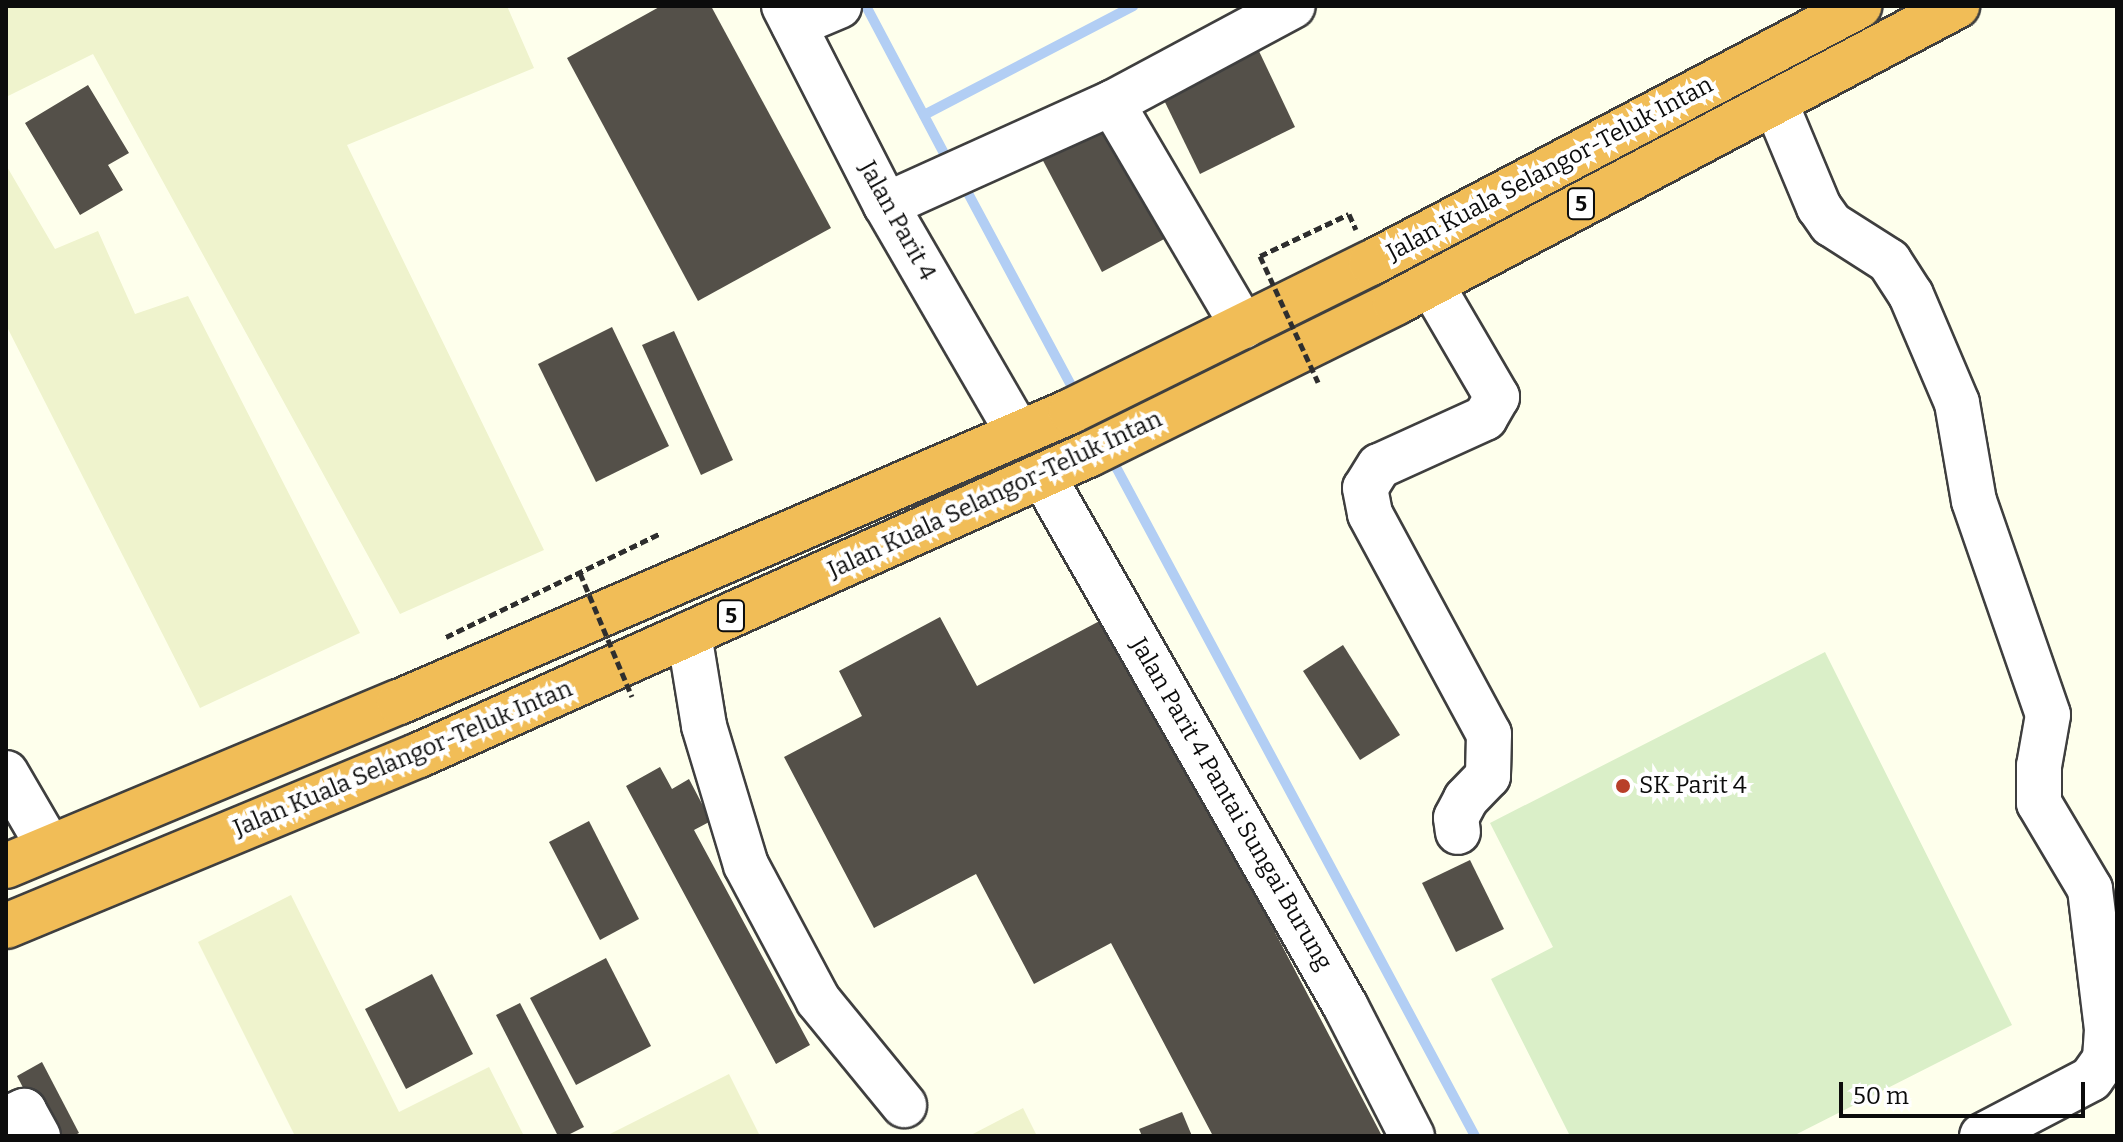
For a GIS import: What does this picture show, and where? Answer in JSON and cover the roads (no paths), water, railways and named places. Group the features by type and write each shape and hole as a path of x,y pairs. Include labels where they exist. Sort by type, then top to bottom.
{"highway":[{"name":"Jalan Kuala Selangor-Teluk Intan","path":"6,866 408,698 1071,411 1371,263 1859,6"},
{"name":"Jalan Kuala Selangor-Teluk Intan","path":"6,926 419,755 1090,454 1431,284 1957,6"}],"street":[{"path":"789,15 839,6"},
{"path":"886,205 1112,103 1293,6"},
{"name":"Jalan Parit 4","path":"789,15 886,205 1018,433"},
{"path":"1775,102 1819,207 1831,224 1889,261 1911,295 1957,403 1974,501 2048,715 2039,766 2039,803 2090,889 2107,1030 2105,1059 2091,1079 1982,1136"},
{"path":"1112,103 1243,326"},
{"path":"1431,284 1497,397 1485,418 1379,466 1365,488 1370,514 1489,734 1488,776 1466,799 1456,818 1458,832"},
{"name":"Jalan Parit 4 Pantai Sungai Burung","path":"1043,476 1346,1007 1412,1136"},
{"path":"689,634 704,726 746,865 818,1000 904,1105"},
{"path":"6,773 49,847"},
{"path":"6,1119 24,1111 38,1136"}],"waterway":[{"path":"866,6 945,155"},
{"path":"924,115 1133,6"},
{"path":"969,195 1078,398"},
{"path":"1109,454 1475,1136"}],"place":[{"name":"SK Parit 4","path":"1623,786"}]}
